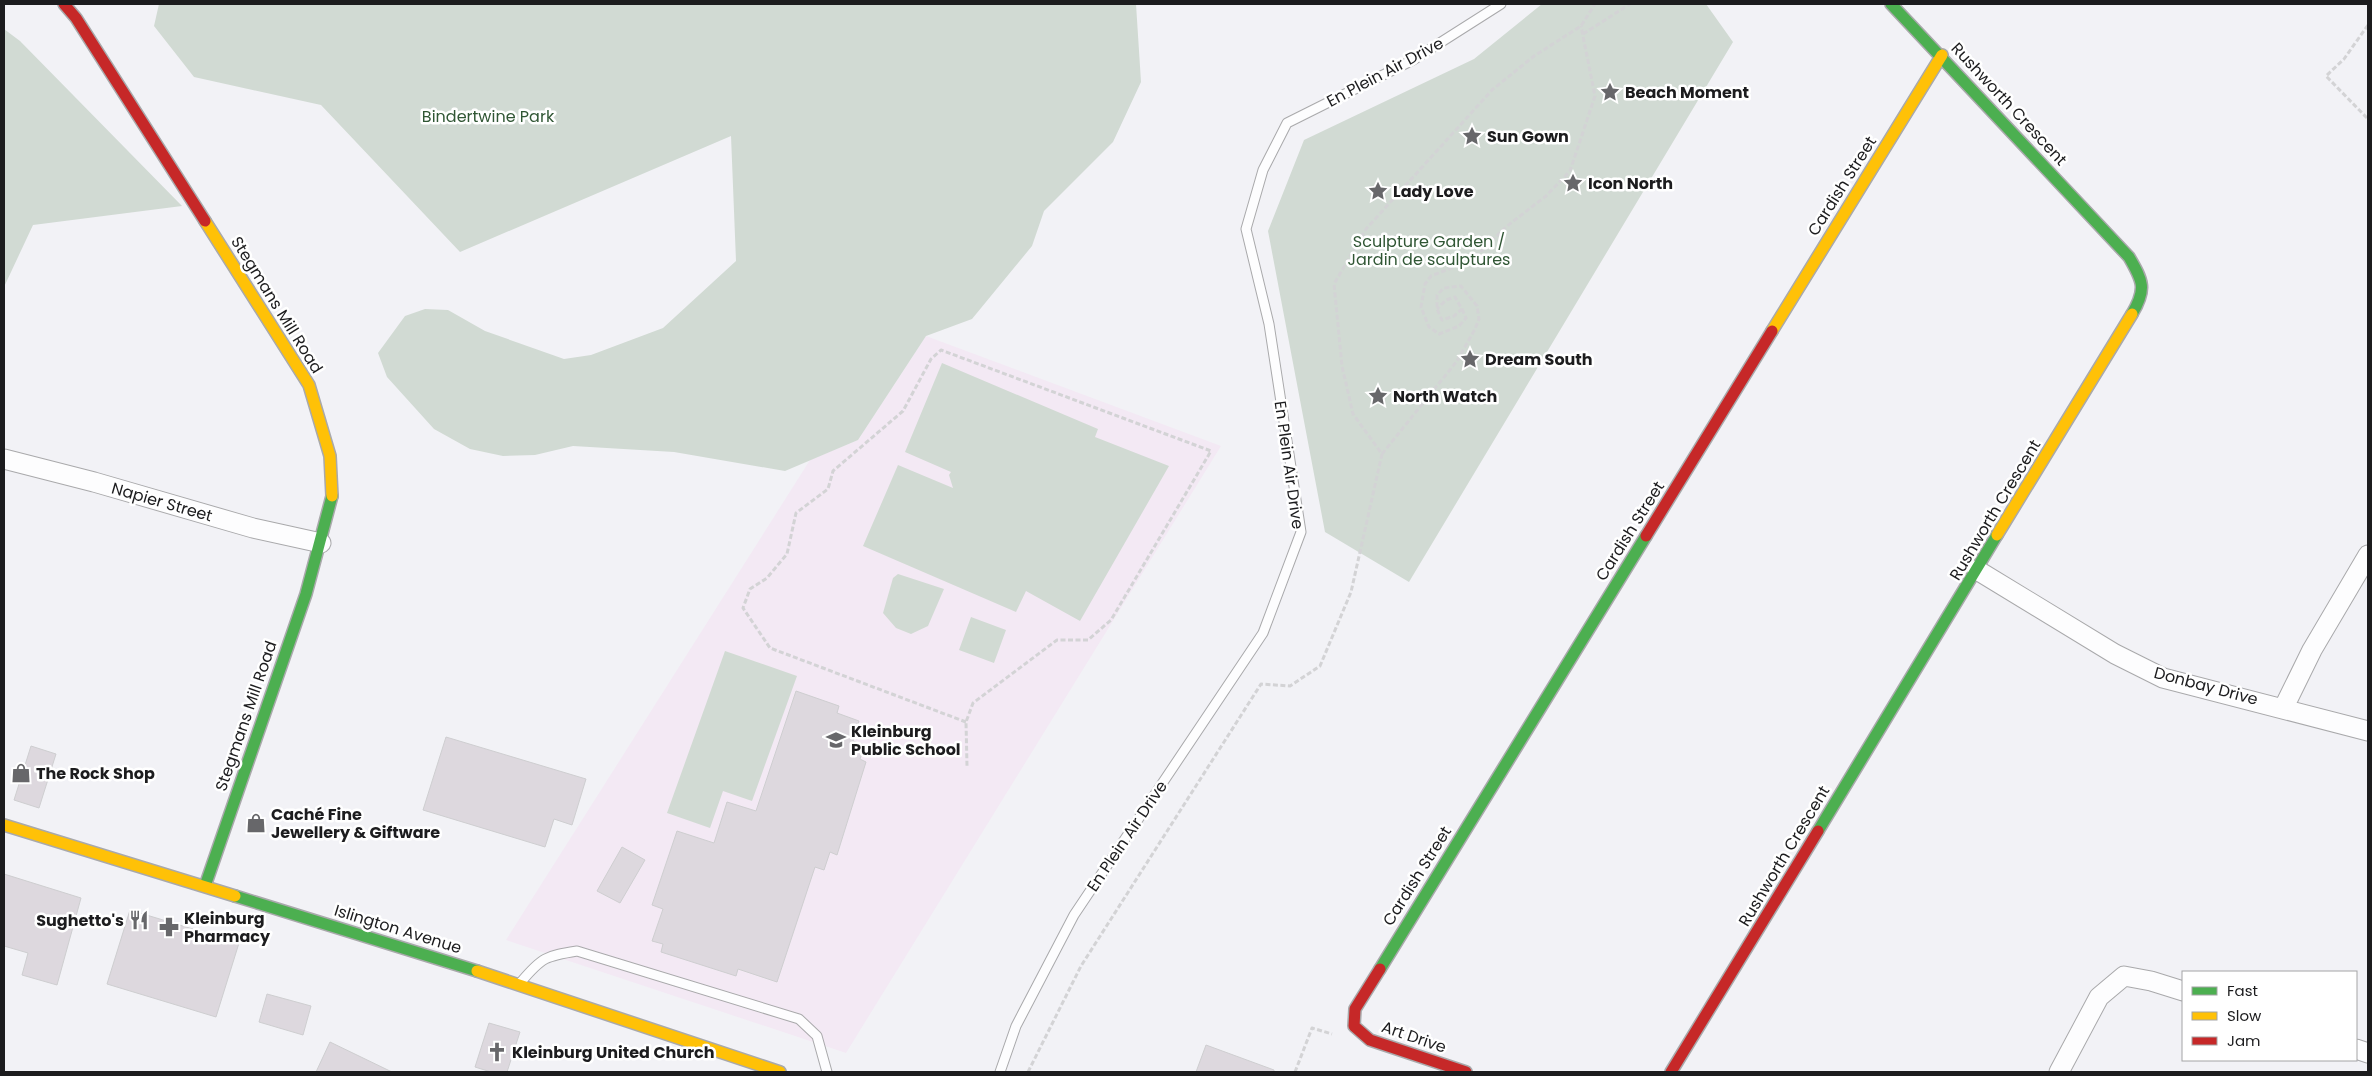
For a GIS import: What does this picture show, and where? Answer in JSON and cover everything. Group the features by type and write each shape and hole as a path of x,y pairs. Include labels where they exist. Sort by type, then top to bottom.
{"street":[{"name":"Stegmans Mill Road","path":"64,4 78,15 309,385 330,456 333,492 321,543 205,886"},
{"name":"Rushworth Crescent","path":"1671,1072 2140,301 2143,281 2129,257 1942,55 1892,4"},
{"name":"Cardish Street","path":"1354,1026 1355,1009 1942,55"},
{"name":"Napier Street","path":"4,459 94,482 252,528 321,543"},
{"path":"2284,708 2312,650 2368,555"},
{"name":"Donbay Drive","path":"1977,570 2115,654 2163,678 2368,731"},
{"name":"Islington Avenue","path":"4,825 452,963 780,1072"},
{"path":"2059,1072 2099,996 2124,976 2151,981 2182,991"},
{"name":"Art Drive","path":"1354,1026 1370,1040 1466,1072"}],"lane":[{"name":"En Plein Air Drive","path":"1000,1072 1016,1026 1074,915 1263,633 1301,532 1268,324 1246,229 1263,170 1287,123 1413,60 1501,4"},
{"path":"518,986 534,967 548,956 577,951 799,1019 817,1036 826,1072"}],"path":[{"path":"1583,34 1630,4"},
{"path":"2368,25 2344,59 2326,76 2368,119"},
{"path":"1437,309 1446,300 1456,298 1466,318 1454,329 1439,334 1428,327 1421,307 1424,284 1431,276 1472,260 1507,226 1546,196 1570,171 1595,96 1581,26"},
{"path":"1382,454 1457,361 1478,318 1477,306 1461,286 1444,288 1437,295 1437,309 1442,320 1454,316 1462,309"},
{"path":"966,722 770,648 743,608 750,589 767,578 787,554 796,513 828,489 833,471 904,411 931,359 941,350 1211,451 1110,620 1088,640 1057,640 973,703 966,722 967,766"},
{"path":"1295,1072 1312,1028 1332,1034 1354,1026"}],"shaded area":[{"name":"Kleinburg Public School","path":"926,336 1221,446 846,1053 506,940 810,460 858,440"}],"green space":[{"name":"Bindertwine Park","path":"159,4 1136,4 1141,82 1113,142 1044,211 1032,246 972,319 926,336 858,440 785,471 674,452 573,446 535,455 503,456 470,449 434,429 387,377 378,353 405,316 425,309 448,310 485,331 564,359 591,355 663,328 736,261 731,136 460,252 321,105 194,77 154,26"},
{"name":"Sculpture Garden / Jardin de sculptures","path":"1542,4 1706,4 1733,42 1409,582 1325,532 1268,231 1304,140 1474,59"},
{"path":"4,29 20,41 182,206 33,225 4,287"},
{"path":"942,363 1098,429 1095,437 1169,466 1080,621 1026,591 1016,612 863,546 898,465 953,488 949,475 951,472 905,452"},
{"path":"898,574 944,589 928,626 911,634 896,628 883,613 893,578"},
{"path":"971,617 1006,630 994,663 959,650"},
{"path":"725,651 797,676 752,801 723,791 710,828 667,813"}],"building":[{"path":"796,691 839,706 837,713 859,721 853,741 865,745 860,759 866,762 837,855 830,852 824,870 815,867 777,982 738,969 736,976 661,952 663,944 652,941 663,909 652,905 677,831 714,843 727,802 756,811"},
{"path":"446,737 586,779 572,825 554,819 545,847 423,810"},
{"path":"31,746 56,754 39,808 14,800"},
{"path":"622,847 645,860 620,903 597,891"},
{"path":"4,874 81,898 57,985 22,975 28,953 4,946"},
{"path":"130,910 239,943 216,1017 107,984"},
{"path":"267,994 311,1006 303,1035 259,1022"},
{"name":"Kleinburg United Church","path":"489,1023 520,1032 507,1072 491,1072 475,1067"},
{"path":"330,1042 392,1072 316,1072"},
{"path":"1206,1045 1274,1070 1274,1072 1196,1072"}],"traffic: fast":[{"path":"1891,4 2129,257 2141,285 2140,298 2132,314"},
{"path":"205,886 306,594 332,496"},
{"path":"1818,831 1997,535"},
{"path":"1380,969 1646,536"},
{"path":"235,896 477,971"}],"traffic: slow":[{"path":"1772,331 1942,55"},
{"path":"205,221 309,385 330,456 332,496"},
{"path":"1997,535 2132,314"},
{"path":"4,825 235,896"},
{"path":"477,971 780,1072"}],"traffic: jam":[{"path":"64,4 76,18 205,221"},
{"path":"1646,536 1772,331"},
{"path":"1671,1072 1818,831"},
{"path":"1380,969 1355,1009 1354,1026 1370,1040 1466,1072"}],"place":[{"name":"Beach Moment","path":"1610,92"},
{"name":"Sun Gown","path":"1472,136"},
{"name":"Icon North","path":"1573,183"},
{"name":"Lady Love","path":"1378,191"},
{"name":"Dream South","path":"1470,359"},
{"name":"North Watch","path":"1378,396"},
{"name":"Kleinburg Public School","path":"836,740"},
{"name":"The Rock Shop","path":"21,773"},
{"name":"Caché Fine Jewellery & Giftware","path":"256,823"},
{"name":"Sughetto's","path":"139,920"},
{"name":"Kleinburg Pharmacy","path":"169,927"},
{"name":"Kleinburg United Church","path":"497,1052"}]}
